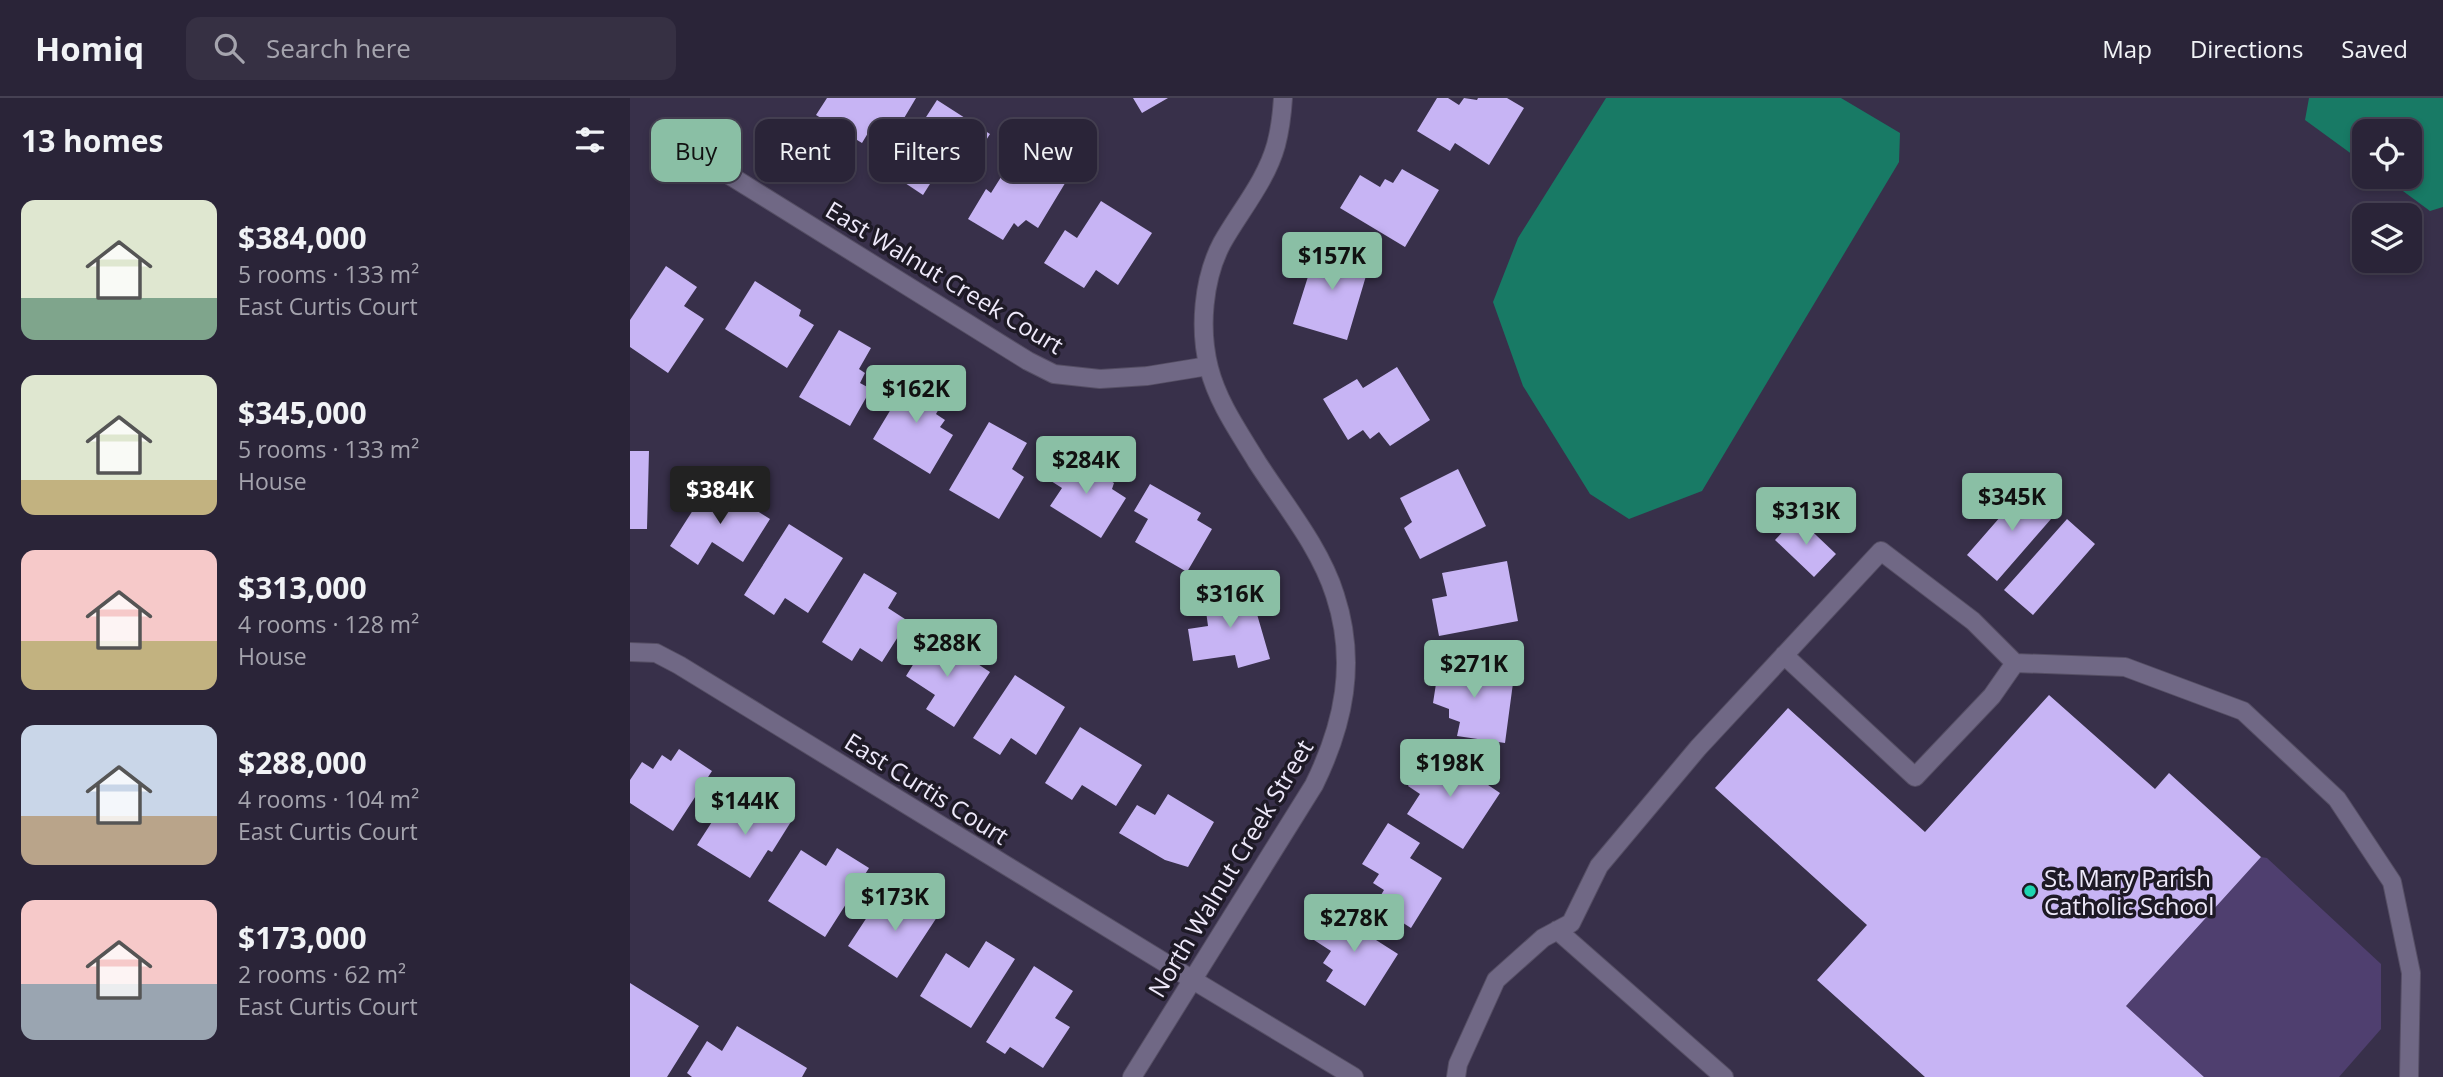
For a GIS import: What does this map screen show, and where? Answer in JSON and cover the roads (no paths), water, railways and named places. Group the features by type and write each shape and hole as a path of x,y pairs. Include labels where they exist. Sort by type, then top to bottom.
{"street":[{"name":"North Walnut Creek Street","path":"1132,1077 1314,785 1331,751 1342,715 1346,678 1343,632 1335,594 1315,552 1225,410 1208,366 1204,327 1208,284 1221,245 1261,179 1276,146 1283,98"},
{"name":"East Walnut Creek Court","path":"740,182 1028,361 1054,374 1100,379 1147,376 1208,366"},
{"path":"1456,1077 1458,1064 1496,980 1543,938 1571,923 1599,866 1698,748 1881,551 1973,621 2015,663 2125,667 2242,711 2337,799 2392,883 2411,973 2409,1077"},
{"name":"East Curtis Court","path":"630,652 656,653 679,665 1354,1077"},
{"path":"1784,655 1915,777 1992,696 2015,663"},
{"path":"1557,930 1724,1077"}],"place":[{"name":"St. Mary Parish Catholic School","path":"2030,891"}]}
